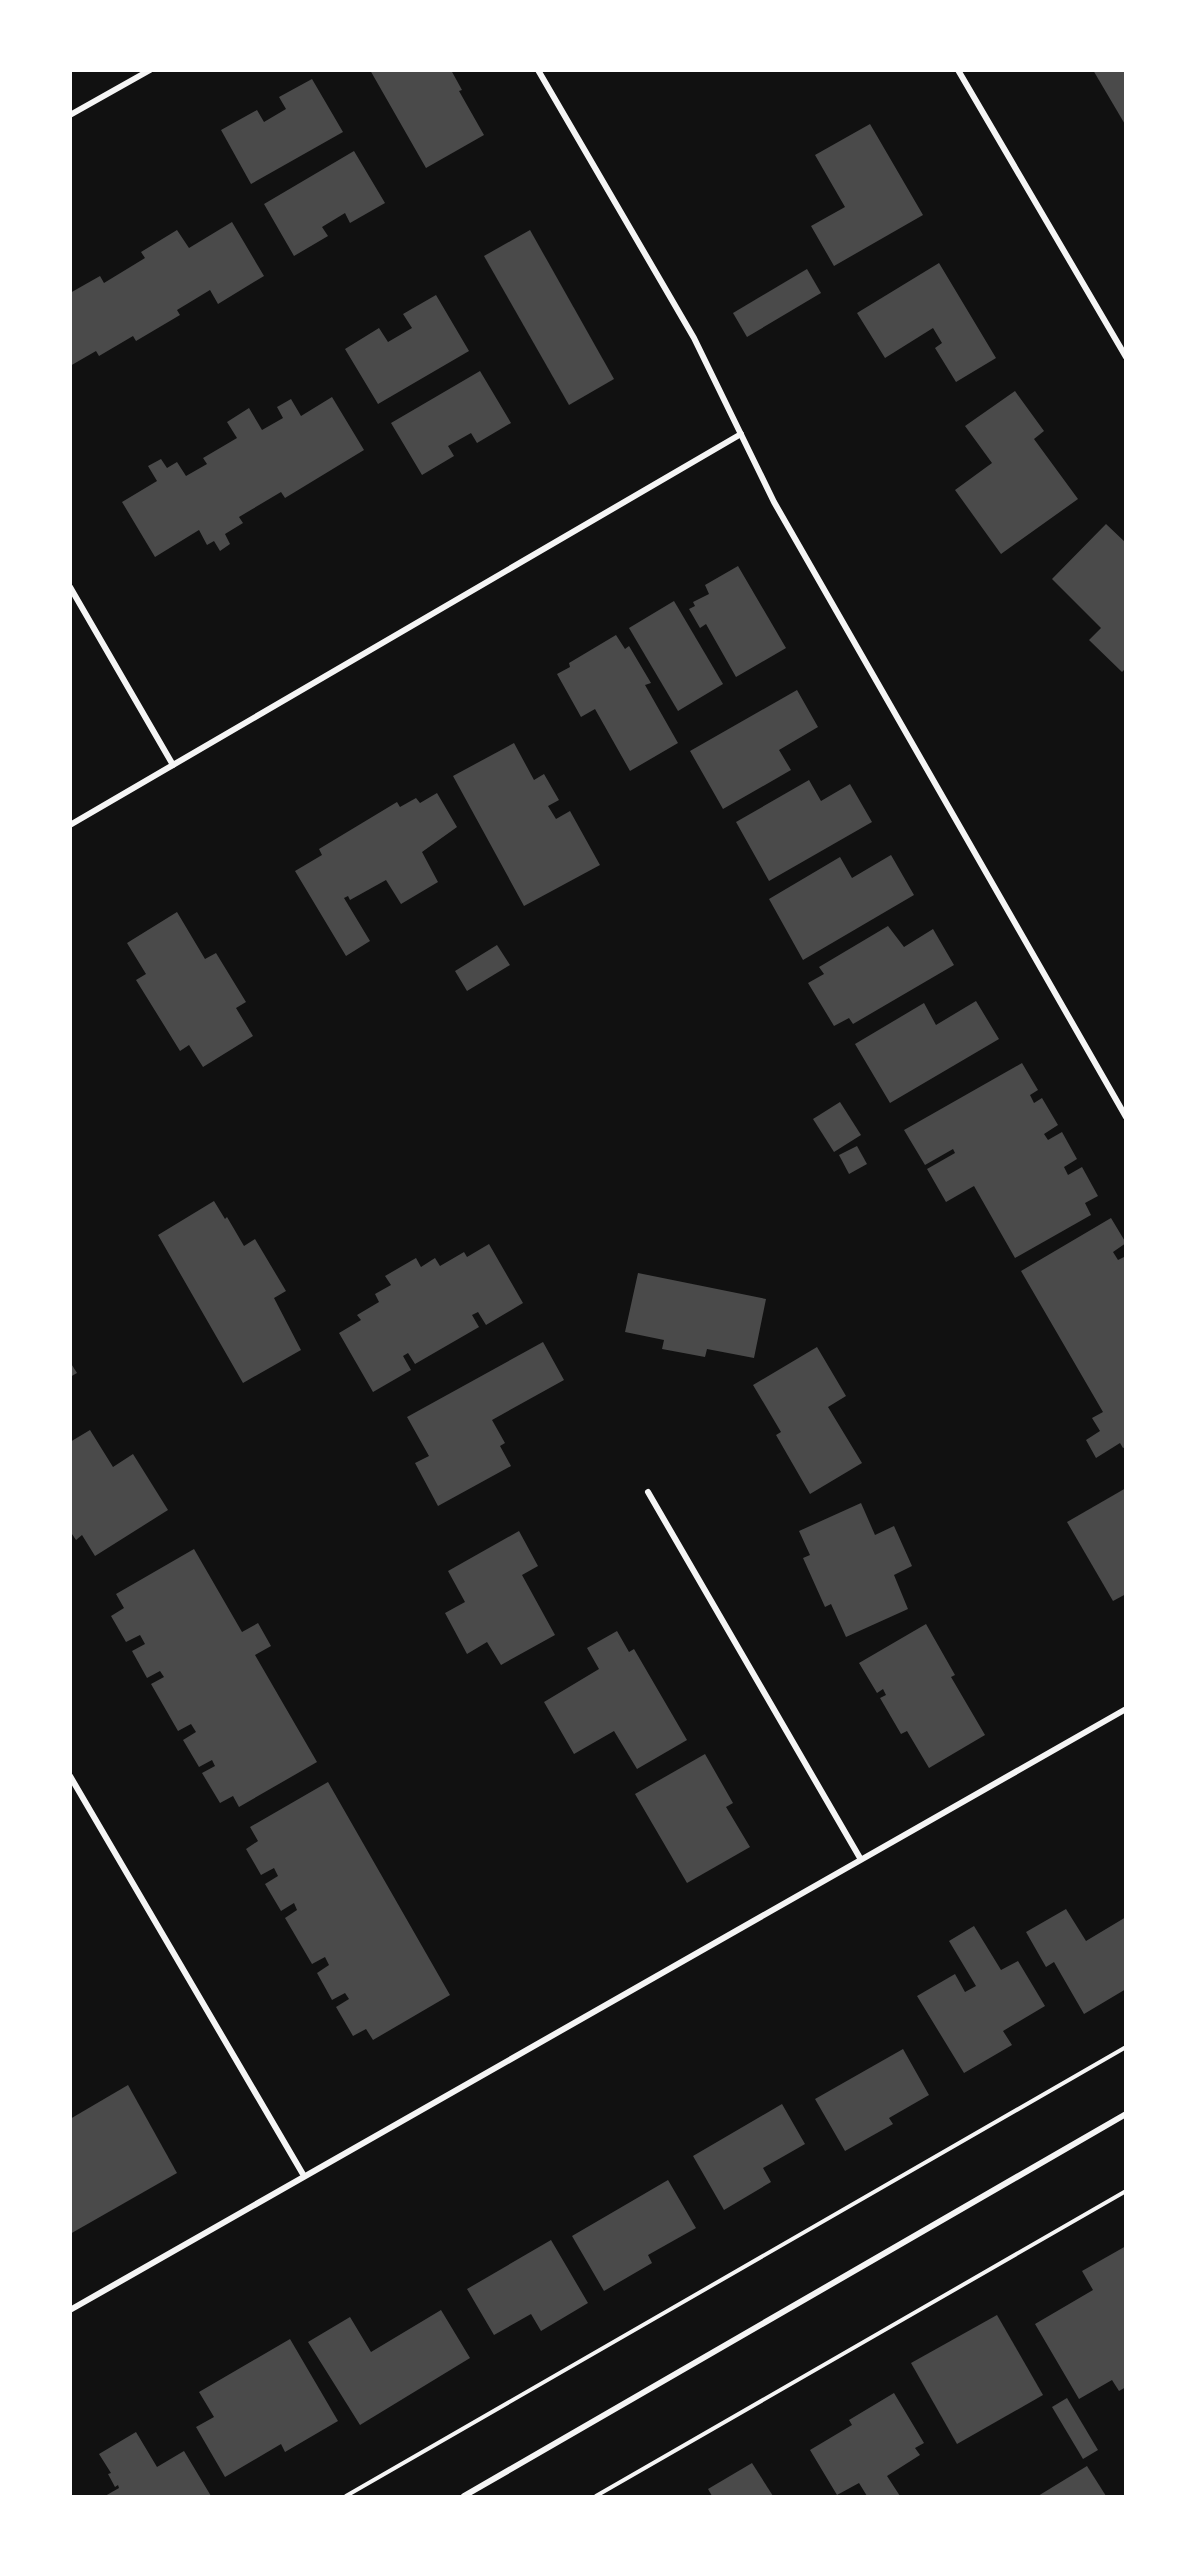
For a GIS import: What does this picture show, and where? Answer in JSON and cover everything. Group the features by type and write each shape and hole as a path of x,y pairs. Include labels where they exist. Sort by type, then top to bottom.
{"street":[{"path":"70,115 150,70"},
{"path":"538,70 694,338 774,502 1125,1117"},
{"path":"958,70 1125,357"},
{"path":"70,825 741,434"},
{"path":"70,587 173,765"},
{"path":"648,1492 860,1858"},
{"path":"70,2310 1125,1708"},
{"path":"70,1776 304,2176"},
{"path":"464,2496 1125,2114"}],"path":[{"path":"346,2496 1125,2047"},
{"path":"596,2496 1125,2191"}],"building":[{"path":"370,70 451,70 462,90 459,91 484,135 426,168"},
{"path":"1093,70 1126,70 1126,126"},
{"path":"312,79 343,132 251,184 221,130 257,110 264,122 286,109 279,97"},
{"path":"870,124 923,215 834,266 811,226 845,207 815,155"},
{"path":"354,151 385,203 350,223 345,213 322,227 328,236 294,256 264,204"},
{"path":"232,222 264,276 218,304 210,290 177,310 180,315 136,341 133,336 99,356 96,351 70,366 70,293 100,276 104,283 145,258 141,252 177,230 189,248"},
{"path":"530,230 614,379 569,405 484,256"},
{"path":"939,263 996,358 956,382 935,348 942,343 933,328 885,358 857,313"},
{"path":"807,269 821,293 747,337 733,313"},
{"path":"436,295 469,351 378,404 345,349 379,328 388,342 412,328 403,314"},
{"path":"480,371 511,423 477,443 471,433 448,446 454,456 422,475 391,423"},
{"path":"1015,391 1044,431 1034,439 1078,499 1001,554 955,490 992,463 965,426"},
{"path":"332,397 364,450 285,498 281,492 239,517 243,523 225,534 230,544 220,551 214,541 207,545 199,530 155,557 122,502 157,481 148,466 161,459 167,468 177,462 186,476 207,464 203,458 237,438 227,422 249,408 262,430 283,418 277,407 291,399 301,416"},
{"path":"1106,524 1126,543 1126,668 1122,672 1089,640 1101,628 1052,579"},
{"path":"738,566 786,648 736,677 706,624 700,628 689,609 695,606 693,602 709,594 705,585"},
{"path":"674,601 723,684 678,711 629,628"},
{"path":"616,635 625,649 629,646 651,683 645,685 678,743 630,771 595,709 581,717 557,674 570,667 569,663"},
{"path":"797,690 818,727 779,750 791,770 723,809 690,751"},
{"path":"514,743 534,780 544,774 559,800 548,806 556,819 570,811 600,865 524,906 453,776"},
{"path":"809,780 821,801 850,784 872,822 769,881 736,822"},
{"path":"437,793 457,827 422,852 438,882 401,904 386,880 350,900 348,896 344,898 370,941 346,956 295,871 322,855 319,849 397,802 400,807 416,798 420,803"},
{"path":"891,855 914,895 803,960 769,899 840,857 852,878"},
{"path":"177,912 205,959 216,953 246,1002 236,1008 253,1036 203,1067 189,1045 180,1051 136,980 146,974 127,943"},
{"path":"888,926 904,947 933,929 954,965 853,1024 849,1018 834,1026 808,983 824,974 819,967"},
{"path":"497,945 510,965 467,991 455,971"},
{"path":"976,1001 999,1039 890,1103 855,1044 924,1003 936,1025"},
{"path":"1022,1063 1038,1090 1030,1095 1034,1103 1042,1098 1058,1125 1044,1134 1048,1140 1062,1132 1077,1159 1064,1167 1068,1175 1082,1167 1098,1196 1085,1203 1091,1215 1015,1258 974,1186 946,1202 927,1169 955,1153 953,1149 925,1165 904,1130"},
{"path":"840,1102 861,1135 834,1152 813,1119"},
{"path":"857,1146 867,1164 849,1174 839,1155"},
{"path":"214,1201 225,1219 227,1217 244,1246 255,1239 286,1291 274,1298 301,1350 243,1383 158,1235"},
{"path":"1111,1218 1126,1243 1113,1252 1118,1260 1126,1256 1126,1447 1123,1448 1120,1443 1096,1458 1086,1440 1100,1431 1092,1418 1103,1412 1021,1271"},
{"path":"489,1244 523,1303 486,1325 478,1312 472,1315 479,1327 415,1364 408,1353 403,1356 411,1370 373,1392 339,1333 361,1320 357,1315 379,1302 375,1294 391,1285 385,1276 416,1258 421,1267 435,1258 440,1266 464,1252 467,1257"},
{"path":"638,1273 766,1299 754,1358 707,1349 705,1357 662,1349 664,1340 625,1332"},
{"path":"543,1342 564,1380 492,1420 505,1443 500,1446 511,1466 438,1506 415,1463 429,1456 407,1417"},
{"path":"817,1347 846,1396 828,1407 862,1463 810,1494 776,1435 781,1432 753,1385"},
{"path":"70,1362 77,1373 70,1377"},
{"path":"90,1430 113,1467 133,1454 168,1510 95,1556 82,1535 76,1540 70,1531 70,1442"},
{"path":"1126,1488 1126,1594 1113,1601 1067,1522"},
{"path":"861,1503 875,1535 894,1526 912,1566 894,1575 908,1609 846,1637 831,1604 825,1607 803,1558 810,1555 799,1531"},
{"path":"519,1531 538,1566 522,1575 555,1635 501,1665 487,1642 467,1654 445,1613 465,1602 448,1571"},
{"path":"194,1549 242,1632 258,1623 271,1646 255,1655 317,1762 239,1807 233,1796 220,1803 202,1773 215,1766 212,1760 199,1767 183,1740 196,1732 191,1724 178,1731 151,1684 164,1677 160,1671 147,1678 132,1651 145,1644 140,1635 126,1642 111,1616 124,1608 116,1594"},
{"path":"926,1624 955,1675 951,1677 985,1735 929,1768 907,1731 901,1734 880,1698 886,1695 883,1689 877,1693 859,1663"},
{"path":"617,1631 629,1652 634,1649 687,1740 637,1769 614,1731 574,1754 544,1702 599,1669 587,1648"},
{"path":"705,1754 733,1803 726,1807 750,1847 687,1883 635,1794"},
{"path":"328,1782 450,1995 373,2040 366,2029 353,2036 336,2007 349,1999 345,1993 332,2000 317,1973 329,1965 325,1957 312,1964 285,1918 297,1910 294,1903 281,1911 265,1884 278,1876 274,1868 261,1875 246,1849 258,1841 250,1827"},
{"path":"1066,1909 1086,1941 1126,1917 1126,1989 1084,2014 1054,1962 1046,1967 1026,1932"},
{"path":"974,1926 1001,1970 1018,1961 1045,2006 1003,2031 1012,2045 964,2073 917,1996 955,1974 965,1992 976,1986 949,1941"},
{"path":"903,2049 929,2095 889,2118 893,2124 845,2151 815,2099"},
{"path":"128,2085 177,2173 70,2234 70,2119"},
{"path":"782,2104 805,2144 763,2168 771,2182 724,2210 693,2156"},
{"path":"668,2180 696,2228 648,2255 652,2263 604,2291 572,2236"},
{"path":"551,2240 588,2303 541,2331 531,2314 494,2335 467,2289"},
{"path":"1126,2246 1126,2387 1119,2391 1112,2380 1079,2399 1035,2324 1093,2290 1082,2271"},
{"path":"441,2310 470,2358 360,2425 308,2342 350,2317 371,2352"},
{"path":"997,2315 1043,2395 957,2444 911,2363"},
{"path":"290,2339 338,2421 285,2452 281,2444 225,2477 196,2427 214,2417 199,2392"},
{"path":"894,2393 924,2443 915,2448 920,2455 887,2476 900,2496 867,2496 859,2483 837,2495 810,2450 852,2425 849,2420"},
{"path":"1067,2398 1098,2450 1083,2459 1052,2407"},
{"path":"136,2432 157,2467 184,2451 211,2496 105,2496 119,2488 118,2485 115,2487 108,2474 111,2473 99,2454"},
{"path":"752,2463 773,2496 712,2496 708,2489"},
{"path":"1087,2466 1106,2496 1038,2496"}]}
